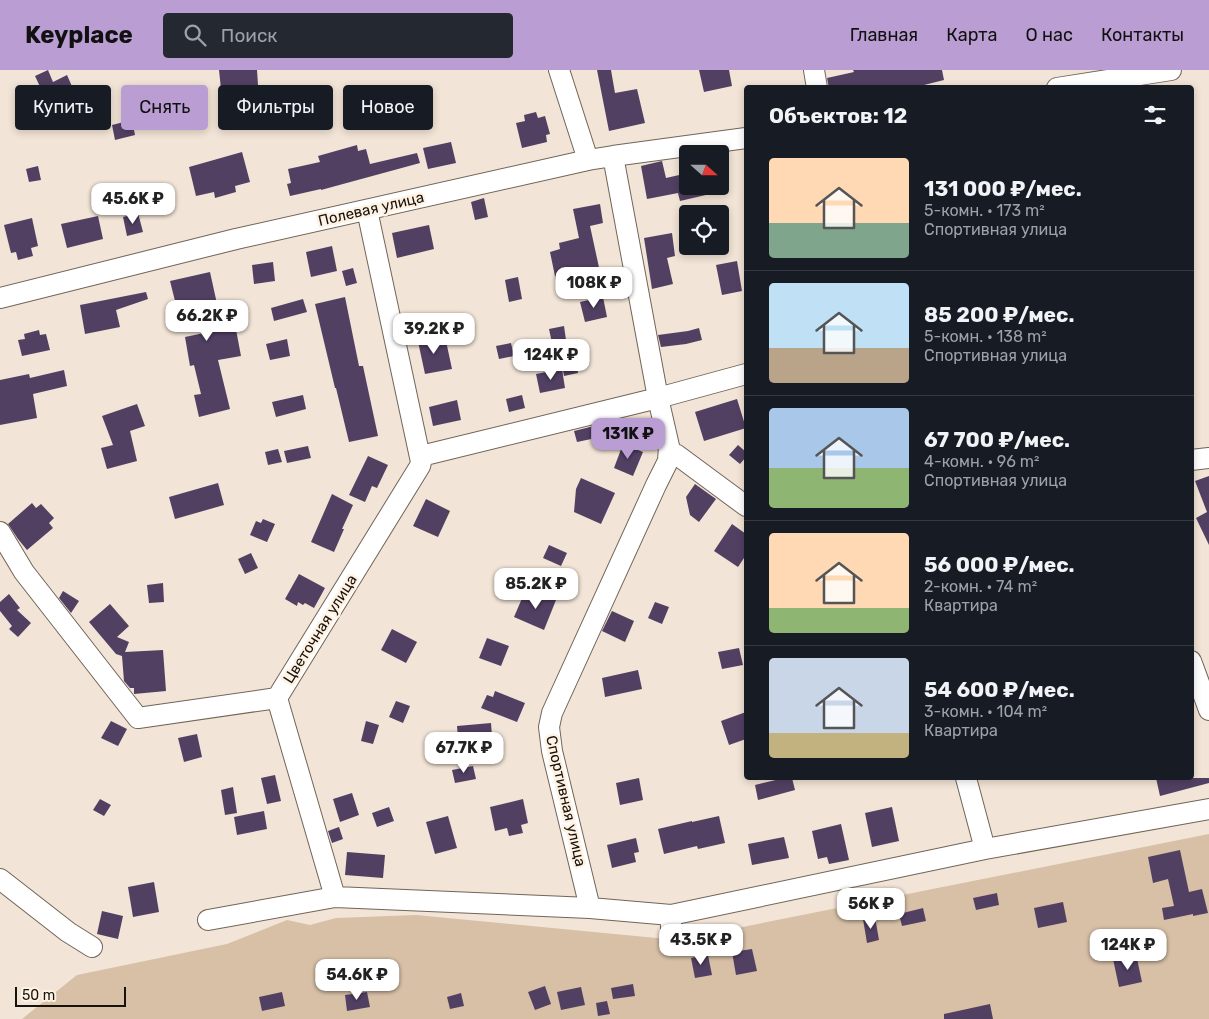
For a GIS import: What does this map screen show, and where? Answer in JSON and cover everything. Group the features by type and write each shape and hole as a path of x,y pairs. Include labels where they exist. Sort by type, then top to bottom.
{"street":[{"path":"559,70 588,160"},
{"path":"814,70 816,85"},
{"path":"1076,85 1171,70"},
{"name":"Полевая улица","path":"0,298 236,239 588,160 744,138"},
{"name":"Спортивная улица","path":"590,908 552,751 549,727 555,704 665,468 669,451 612,156"},
{"path":"366,210 421,456 658,398 744,375"},
{"path":"669,451 683,459 744,505"},
{"name":"Цветочная улица","path":"0,532 24,572 138,718 278,698 420,466 421,456"},
{"path":"1194,460 1209,458"},
{"path":"1194,669 1209,710"},
{"path":"278,698 335,897"},
{"path":"967,780 985,849"},
{"path":"208,920 335,897 590,908 671,925 985,849 1209,809"},
{"path":"0,879 68,932 92,947"}],"shaded area":[{"path":"1209,834 1209,1019 22,1019 77,975 227,944 287,920 310,925 336,918 416,915 677,940"}],"building":[{"path":"48,70 53,82 67,75 71,85 39,85 35,76"},
{"path":"219,70 257,70 258,85 221,85"},
{"path":"597,70 611,70 615,93 637,89 645,123 609,131"},
{"path":"699,70 729,70 732,86 704,92"},
{"path":"853,70 942,70 944,80 924,85 828,85 827,78 854,72"},
{"path":"536,112 538,118 545,116 550,134 546,135 547,142 522,148 516,123 525,121 524,115"},
{"path":"121,123 121,130 134,130 135,135 115,140 112,125"},
{"path":"451,142 456,163 428,169 423,148"},
{"path":"357,145 358,151 366,149 370,164 417,153 420,163 321,190 290,196 287,184 291,183 288,169 320,162 318,156"},
{"path":"242,152 250,182 235,186 236,192 215,198 214,192 196,196 189,167"},
{"path":"662,161 666,178 679,175 679,195 706,195 680,201 678,193 647,199 641,166"},
{"path":"38,166 41,180 29,182 26,169"},
{"path":"484,198 488,217 475,220 471,202"},
{"path":"600,204 603,223 590,226 600,272 556,281 550,252 560,249 559,243 579,238 573,209"},
{"path":"138,213 143,232 127,236 123,217"},
{"path":"98,216 103,239 67,248 61,224"},
{"path":"32,218 38,246 31,248 33,256 18,260 16,252 11,253 4,225"},
{"path":"429,225 434,249 397,258 392,233"},
{"path":"672,233 675,256 667,258 673,284 652,289 644,238"},
{"path":"332,246 337,271 311,277 306,252"},
{"path":"737,261 742,291 722,295 716,265"},
{"path":"273,262 275,281 254,284 252,265"},
{"path":"353,268 357,283 346,286 342,271"},
{"path":"210,272 221,322 234,319 241,356 218,360 230,409 199,417 194,395 201,394 194,365 190,366 185,337 204,333 199,304 177,309 170,281"},
{"path":"518,277 522,299 509,302 505,280"},
{"path":"146,292 148,299 116,310 120,327 85,334 80,305"},
{"path":"345,297 359,366 363,366 378,436 349,442 315,304"},
{"path":"603,297 607,317 585,322 580,302"},
{"path":"303,299 307,312 274,321 271,308"},
{"path":"564,326 566,340 552,343 549,329"},
{"path":"699,328 702,340 661,347 658,335"},
{"path":"39,330 40,335 46,334 50,350 22,356 18,340 25,339 24,334"},
{"path":"433,334 435,343 446,341 452,369 425,374 417,337"},
{"path":"287,339 290,356 270,360 266,344"},
{"path":"511,343 514,356 499,359 496,346"},
{"path":"575,358 578,373 564,376 561,360"},
{"path":"562,369 565,388 540,393 536,374"},
{"path":"64,370 67,386 33,394 37,418 0,425 0,380 29,374 30,378"},
{"path":"303,395 306,409 276,417 272,402"},
{"path":"522,395 525,408 509,412 506,399"},
{"path":"737,399 744,422 744,429 704,441 695,412"},
{"path":"457,400 461,420 433,426 429,407"},
{"path":"137,404 145,426 130,431 137,461 107,469 101,448 113,445 102,416"},
{"path":"594,426 596,438 577,442 574,431"},
{"path":"623,444 643,452 633,476 614,468"},
{"path":"738,445 744,450 744,459 740,464 729,455"},
{"path":"308,446 311,458 287,463 284,451"},
{"path":"278,449 282,462 268,465 265,452"},
{"path":"368,456 388,465 377,488 372,486 365,502 349,495"},
{"path":"1209,476 1209,545 1196,518 1207,512 1195,481"},
{"path":"581,478 615,493 601,524 574,512 576,489"},
{"path":"218,483 224,505 175,519 169,497"},
{"path":"695,484 716,499 699,522 690,515 686,497"},
{"path":"332,494 353,505 334,552 311,542"},
{"path":"426,499 450,511 438,537 413,526"},
{"path":"32,503 36,508 41,504 54,518 49,523 53,528 27,550 8,524"},
{"path":"263,519 275,524 267,542 250,535 256,521 261,523"},
{"path":"732,524 744,533 744,558 738,567 714,551"},
{"path":"549,545 567,553 561,566 543,558"},
{"path":"251,553 258,568 245,574 238,559"},
{"path":"299,574 325,588 314,608 305,603 303,605 298,602 297,606 285,599"},
{"path":"163,583 164,602 149,603 147,585"},
{"path":"533,590 556,600 544,630 514,617 523,596 530,599"},
{"path":"63,591 79,601 71,613 59,598"},
{"path":"9,594 20,608 17,610 31,623 18,637 9,629 12,626 0,611 0,602"},
{"path":"655,602 669,607 662,624 648,618"},
{"path":"110,604 129,626 117,637 129,642 125,652 163,650 166,691 134,694 134,688 130,688 124,681 122,656 116,654 89,622"},
{"path":"612,611 634,621 625,642 602,631"},
{"path":"392,629 417,642 406,663 381,650"},
{"path":"487,638 509,646 501,666 479,658"},
{"path":"739,648 743,665 722,669 718,652"},
{"path":"638,670 642,689 605,697 602,678"},
{"path":"495,691 525,703 517,722 481,708 487,695 493,697"},
{"path":"396,701 410,706 403,723 389,717"},
{"path":"744,713 744,740 729,745 721,721"},
{"path":"111,721 127,729 118,746 101,738"},
{"path":"366,721 379,725 373,744 361,741"},
{"path":"491,723 492,736 458,738 457,726"},
{"path":"197,734 202,757 184,762 178,738"},
{"path":"473,766 476,779 455,783 452,770"},
{"path":"275,775 281,801 267,804 261,778"},
{"path":"639,778 643,800 620,805 616,783"},
{"path":"1209,778 1209,783 1160,796 1156,780"},
{"path":"776,780 792,780 795,790 758,800 755,785"},
{"path":"233,787 237,813 225,815 221,790"},
{"path":"352,793 359,815 340,822 333,799"},
{"path":"100,799 111,805 104,816 93,810"},
{"path":"523,799 528,823 521,825 523,833 509,836 507,828 495,831 490,807"},
{"path":"389,807 394,821 377,827 372,813"},
{"path":"892,807 899,841 872,847 865,813"},
{"path":"264,811 267,829 237,835 234,817"},
{"path":"448,816 457,848 435,854 426,822"},
{"path":"719,816 725,843 698,849 697,846 664,854 658,829"},
{"path":"841,824 849,860 829,864 827,857 818,859 812,831"},
{"path":"339,827 343,839 332,843 328,831"},
{"path":"784,837 789,858 752,865 748,844"},
{"path":"636,838 639,852 634,853 636,862 612,868 607,845"},
{"path":"1180,850 1189,892 1202,889 1208,913 1164,920 1162,908 1174,906 1168,879 1153,883 1148,857"},
{"path":"347,852 385,855 383,878 345,875"},
{"path":"154,882 159,912 133,917 128,887"},
{"path":"997,893 999,905 976,910 973,898"},
{"path":"1063,902 1067,922 1038,928 1034,908"},
{"path":"923,908 926,921 902,926 899,914"},
{"path":"102,911 123,916 118,939 97,934"},
{"path":"875,917 879,940 867,943 863,919"},
{"path":"752,949 757,971 736,975 732,952"},
{"path":"1136,954 1142,982 1119,987 1113,959"},
{"path":"708,955 712,975 695,978 691,958"},
{"path":"633,984 635,996 613,999 611,988"},
{"path":"545,986 551,1004 535,1010 528,992"},
{"path":"581,987 585,1005 561,1010 557,992"},
{"path":"282,992 285,1006 262,1011 259,997"},
{"path":"367,992 370,1007 347,1011 345,995"},
{"path":"461,993 464,1006 450,1009 447,997"},
{"path":"607,1001 610,1014 598,1016 596,1003"},
{"path":"990,1004 993,1019 944,1019 944,1014"}]}
